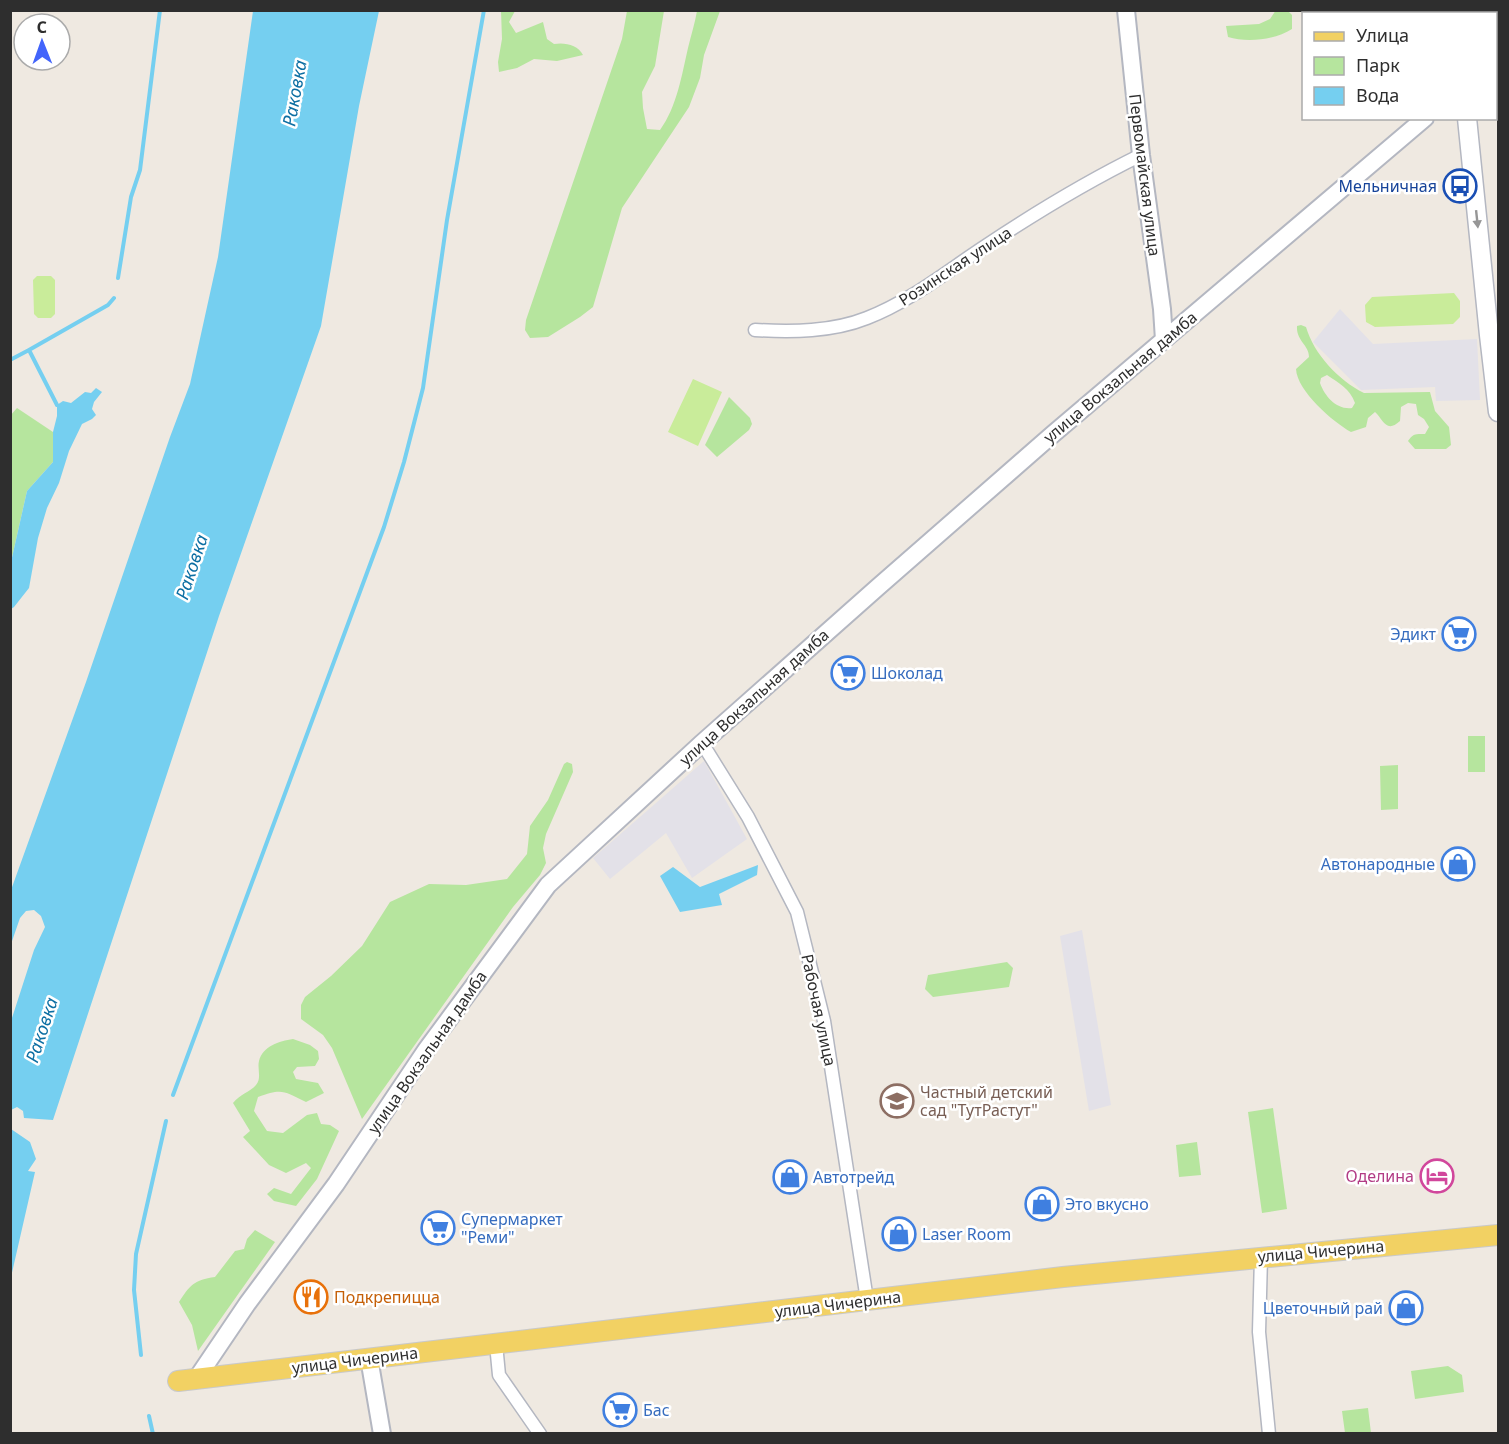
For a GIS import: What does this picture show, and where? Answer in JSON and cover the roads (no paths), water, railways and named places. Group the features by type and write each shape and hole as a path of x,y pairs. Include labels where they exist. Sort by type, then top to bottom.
{"main road":[{"path":"1467,120 1498,412"},
{"name":"улица Чичерина","path":"188,1380 1063,1277 1498,1235"}],"street":[{"name":"Первомайская улица","path":"1126,10 1164,340"},
{"name":"улица Вокзальная дамба","path":"188,1380 248,1304 336,1184 426,1050 548,885 702,743 878,587 1423,120"},
{"name":"Розинская улица","path":"755,330 789,332 835,327 866,319 894,306 1038,211 1141,155"},
{"name":"Рабочая улица","path":"702,743 754,827 797,912 824,1021 867,1300"},
{"path":"1261,1257 1258,1332 1269,1434"},
{"path":"496,1344 499,1375 540,1434"},
{"path":"369,1358 382,1434"}],"water":[{"name":"Раковка","path":"253,11 379,11 359,106 321,326 219,616 53,1120 24,1118 23,1111 17,1107 11,1110 11,1021 34,950 45,927 41,916 34,910 26,911 20,918 11,944 11,890 190,384 218,257"},
{"path":"96,388 102,392 94,402 92,409 96,415 82,424 69,451 38,538 29,588 11,609 11,562 27,491 53,462 53,432 57,405 63,401 71,403 85,392 91,393"},
{"path":"758,865 757,875 719,894 722,905 680,912 660,876 673,867 700,887"},
{"path":"11,1129 30,1142 36,1159 28,1171 35,1172 11,1277"}],"waterway":[{"path":"118,278 131,197 140,170 160,10"},
{"path":"173,1095 384,527 404,462 423,388 447,220 484,10"},
{"path":"29,350 108,305 114,298"},
{"path":"10,360 29,350 57,405"},
{"path":"141,1355 134,1290 136,1254 166,1121"},
{"path":"149,1416 153,1434"}],"place":[{"name":"Мельничная","path":"1460,186"},
{"name":"Эдикт","path":"1459,634"},
{"name":"Шоколад","path":"848,673"},
{"name":"Автонародные","path":"1458,864"},
{"name":"Частный детский сад \"ТутРастут\"","path":"897,1101"},
{"name":"Оделина","path":"1437,1176"},
{"name":"Автотрейд","path":"790,1177"},
{"name":"Это вкусно","path":"1042,1204"},
{"name":"Супермаркет \"Реми\"","path":"438,1228"},
{"name":"Laser Room","path":"899,1234"},
{"name":"Подкрепицца","path":"311,1297"},
{"name":"Цветочный рай","path":"1406,1308"},
{"name":"Бас","path":"620,1410"}]}
